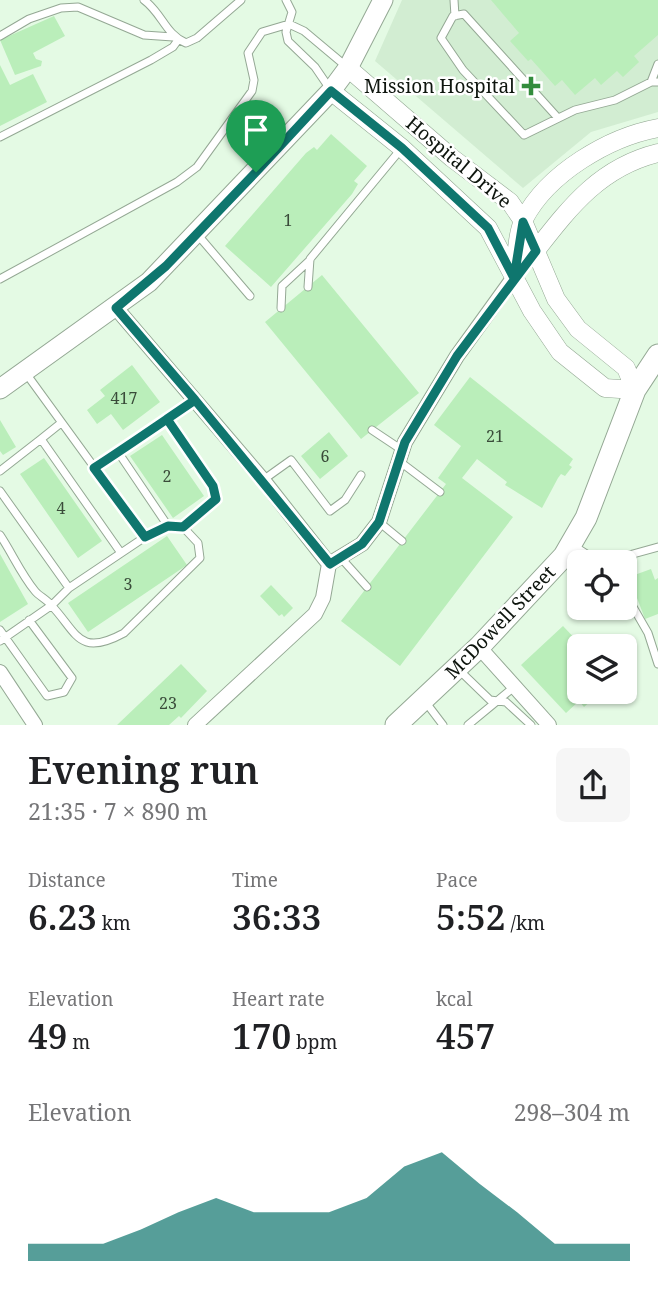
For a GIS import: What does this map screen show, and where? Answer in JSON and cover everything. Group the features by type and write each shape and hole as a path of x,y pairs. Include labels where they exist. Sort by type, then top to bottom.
{"main road":[{"path":"0,389 116,308 149,282 197,234 331,91 348,68 383,0"},
{"name":"McDowell Street","path":"396,725 479,647 564,556 586,518 635,390 658,355"}],"street":[{"name":"Hospital Drive","path":"331,91 402,148 488,228 532,311 561,352 605,388 635,390 626,368 593,342 564,310 551,289 523,222 510,202 452,158 348,68"},
{"path":"514,278 523,222 542,196 594,151 617,140 658,128"},
{"path":"195,725 315,614 335,561 362,544 379,522 400,455 457,356 570,206 590,186 628,163 658,153"},
{"path":"116,308 335,561"},
{"path":"479,647 549,725"},
{"path":"0,672 35,725"}],"lane":[{"path":"0,137 173,47 175,38 160,15 144,0"},
{"path":"0,36 29,19 61,8 78,7 144,34 175,38 186,43 197,38 241,0"},
{"path":"286,0 292,12 286,32 292,47 315,67 331,91"},
{"path":"454,0 454,16 441,38 463,70 524,135 575,110 615,100 655,82 658,64"},
{"path":"454,16 464,14 558,118"},
{"path":"0,279 141,203 197,167 252,91 254,80 248,53 262,32 289,24 304,31 348,68"},
{"path":"281,308 282,286 310,259 402,148"},
{"path":"197,234 250,296"},
{"path":"308,286 310,259"},
{"path":"24,371 145,537"},
{"path":"94,468 195,400"},
{"path":"167,419 213,486 216,499 183,527"},
{"path":"0,471 61,423"},
{"path":"372,430 440,492"},
{"path":"41,439 121,553"},
{"path":"118,452 168,526"},
{"path":"263,480 291,460 330,511 345,500 361,475"},
{"path":"0,491 69,589"},
{"path":"379,522 402,541"},
{"path":"0,536 35,592 52,605 71,632 87,642 108,642 124,633 200,558 198,543 183,527 168,526 121,553 69,589 52,605 3,640"},
{"path":"571,544 581,550"},
{"path":"637,553 658,547"},
{"path":"335,561 367,587"},
{"path":"637,614 648,634 658,664"},
{"path":"0,630 3,640 47,696 64,692 72,678 29,620"},
{"path":"648,634 658,632"},
{"path":"457,667 481,693 495,701 506,702 531,725"},
{"path":"468,725 514,687"},
{"path":"424,700 443,725"}],"shaded area":[{"name":"Mission Hospital","path":"402,0 658,0 658,112 591,132 523,188 375,61"}],"building":[{"path":"491,0 658,0 658,35 634,56 639,62 623,77 617,71 601,85 595,78 575,95 562,80 555,86 531,59 528,61 510,41 519,33"},
{"path":"54,16 65,36 33,53 36,59 42,61 41,66 15,75 0,40"},
{"path":"0,65 10,85 33,74 47,102 0,126"},
{"path":"331,134 367,166 354,181 358,184 352,194 271,287 225,246 306,153 314,147 317,150"},
{"path":"322,275 419,393 361,439 265,322"},
{"path":"132,365 160,402 123,430 111,414 97,424 87,410 105,396 100,390"},
{"path":"470,377 573,459 569,465 572,467 565,476 561,474 558,478 542,508 505,485 507,482 477,459 462,478 513,517 400,666 341,621 446,484 438,478 461,446 434,425"},
{"path":"0,420 16,447 3,455 0,451"},
{"path":"329,432 348,456 320,479 301,456"},
{"path":"162,435 204,496 173,518 130,456"},
{"path":"44,458 102,541 78,558 20,474"},
{"path":"167,536 187,565 88,632 68,603"},
{"path":"0,554 28,604 0,622"},
{"path":"651,569 655,580 658,578 658,614 645,619 637,598 637,574"},
{"path":"271,585 293,608 284,617 282,614 279,616 260,596"},
{"path":"563,626 571,634 567,634 567,704 576,704 566,713 521,665"},
{"path":"181,664 207,691 181,718 179,716 169,725 117,725"}],"place":[{"name":"Mission Hospital","path":"531,86"}],"route":[{"path":"256,172 166,266 116,308 195,400 94,468 145,537 168,526 183,527 216,499 213,486 167,419 195,400 330,564 362,544 379,522 405,442 457,356 536,251 523,222 514,278 488,228 402,148 331,91 256,172"}]}
